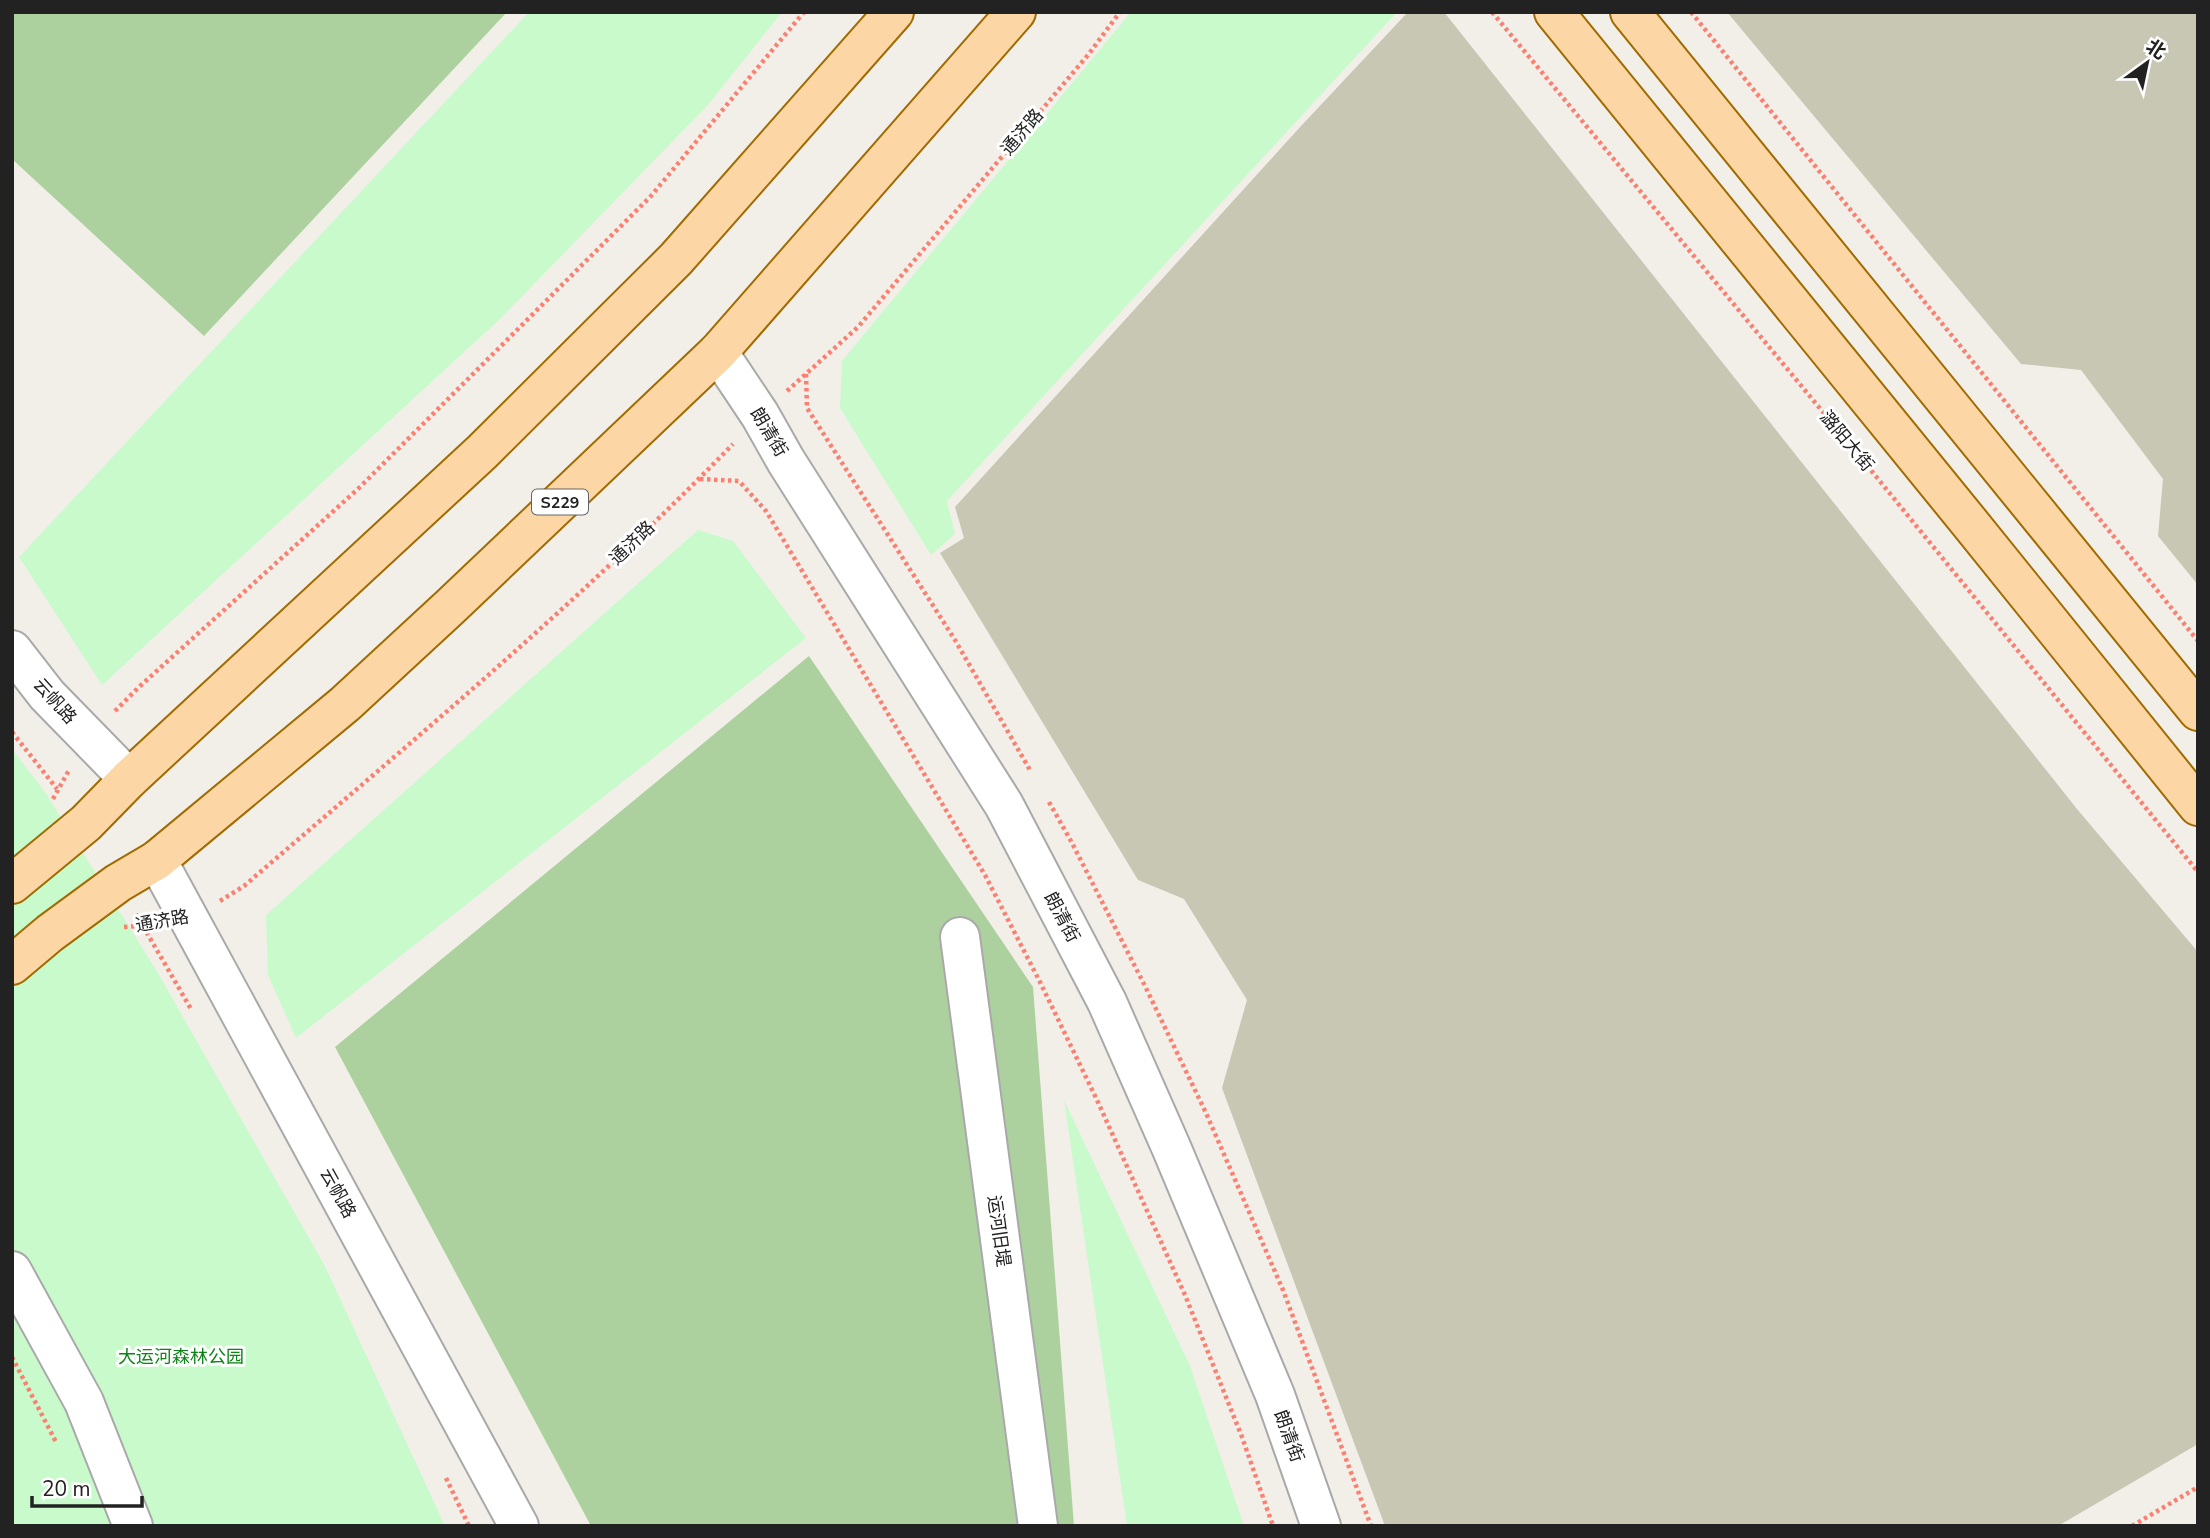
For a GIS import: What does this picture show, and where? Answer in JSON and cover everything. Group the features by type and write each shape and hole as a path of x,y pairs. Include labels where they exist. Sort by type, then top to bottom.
{"main road":[{"path":"14,883 86,822 482,452 676,260 894,12"},
{"name":"S229","path":"12,965 118,883 157,860 345,704 450,607 718,352 1016,12"},
{"path":"1554,12 2198,806"},
{"path":"1630,12 2198,711"}],"street":[{"name":"朗清街","path":"718,352 1004,805 1107,1002 1275,1395 1321,1526"},
{"name":"云帆路","path":"12,650 47,695 129,779"},
{"name":"云帆路","path":"157,860 519,1526"},
{"name":"运河旧堤","path":"960,937 1038,1526"},
{"path":"12,1271 83,1402 133,1526"}],"path":[{"path":"52,800 89,737 139,687 359,488 651,196 804,12"},
{"name":"通济路","path":"117,928 189,920 244,886 545,626 699,479 760,415 858,327 1088,55 1120,12"},
{"name":"潞阳大街","path":"1492,12 1861,458 2198,872"},
{"path":"1691,12 2198,641"},
{"path":"699,479 739,481 766,510 985,875 1091,1088 1185,1295 1242,1437 1272,1526"},
{"path":"12,732 86,822"},
{"path":"12,1357 61,1453"},
{"path":"2132,1526 2198,1488"}],"shaded area":[{"path":"1408,12 1444,12 2077,809 2198,952 2198,1444 2058,1526 1385,1526 1222,1088 1247,1000 1184,899 1138,880 940,553 964,538 955,507"},
{"path":"1727,12 2198,12 2198,585 2158,536 2163,479 2081,370 2021,364"}],"green space":[{"path":"12,12 507,12 204,336 12,159"},
{"path":"529,12 782,12 707,106 500,319 102,685 19,557"},
{"path":"1131,12 1397,12 947,501 955,534 931,555 840,408 842,361"},
{"path":"698,530 733,541 806,638 296,1038 268,975 266,915"},
{"path":"809,656 1033,987 1074,1526 591,1526 335,1047"},
{"name":"大运河森林公园","path":"12,749 45,792 158,973 325,1266 445,1526 12,1526"},
{"path":"1064,1100 1190,1366 1244,1526 1127,1526"}]}
